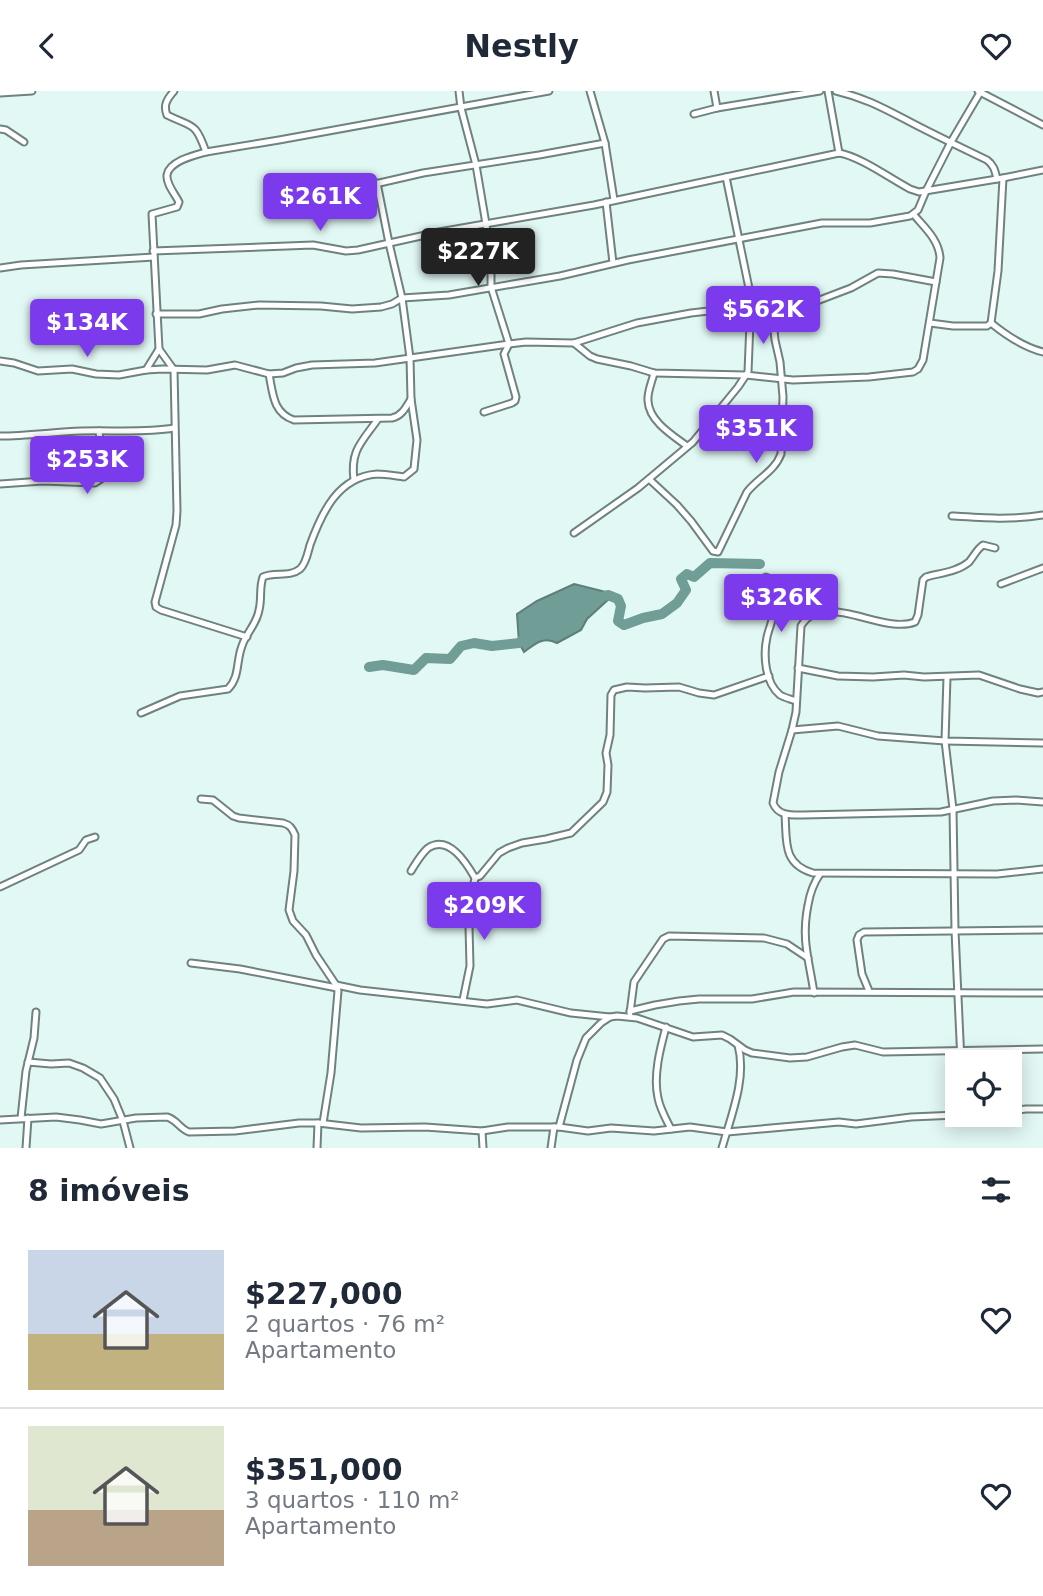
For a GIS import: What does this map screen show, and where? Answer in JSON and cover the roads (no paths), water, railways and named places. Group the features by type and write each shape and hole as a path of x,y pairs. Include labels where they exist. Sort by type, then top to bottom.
{"street":[{"path":"0,93 32,91"},
{"path":"174,91 167,100 167,115 190,124 197,130 206,152"},
{"path":"458,91 476,165 486,224 491,287 509,344 503,354 515,401 484,412"},
{"path":"247,637 161,610 156,607 155,602 176,525 177,512 174,370 159,349 152,214 178,205 167,178 168,171 174,164 206,152 549,91"},
{"path":"590,91 605,143 614,200"},
{"path":"714,91 717,108"},
{"path":"694,114 820,91"},
{"path":"828,91 839,153"},
{"path":"836,91 881,106 987,160 992,163 1000,179 998,271 990,323 987,326 930,323"},
{"path":"156,314 199,314 258,305 352,309 392,305 402,297 449,295 559,276 822,223 870,223 914,215 979,91 1043,125"},
{"path":"0,129 24,142"},
{"path":"303,194 362,187 423,173 605,143"},
{"path":"0,268 154,254 313,245 358,250 839,153 857,158 919,192 1043,170"},
{"path":"574,533 638,488 687,446 746,375 749,367 752,307 726,177"},
{"path":"141,713 180,696 228,688 234,683 242,645 258,617 260,583 263,576 292,573 303,566 328,502 354,480 380,474 404,477 414,469 416,440 410,358 402,297 377,183"},
{"path":"606,202 613,263"},
{"path":"574,343 597,359 654,373 746,375 793,380 913,372 923,360 939,250 935,240 914,215"},
{"path":"0,361 38,371 72,369 119,375 146,370 207,370 235,365 269,375 312,365 375,363 526,342 574,343 637,323 736,305 772,311 788,309 850,288 878,273 936,282"},
{"path":"649,479 684,513 713,551 718,552 747,492 778,463 781,454 784,418 780,362 772,311"},
{"path":"990,323 1028,348 1043,352"},
{"path":"146,370 159,349"},
{"path":"654,373 648,395 651,411 663,427 687,446"},
{"path":"269,375 279,410 285,417 294,420 398,417 411,399"},
{"path":"354,480 354,454 378,419"},
{"path":"0,436 174,428"},
{"path":"0,484 43,481 96,483 104,477 99,431"},
{"path":"952,516 1009,519 1043,515"},
{"path":"995,548 983,545 963,566 926,577 923,580 915,622 896,626 833,611 816,613 806,618 801,626 796,712 773,803 778,812 785,815 902,814 941,812 993,801 1043,802"},
{"path":"1001,584 1043,568"},
{"path":"778,583 766,577 763,580 772,593 774,607 765,647 766,662 769,677 780,694 796,701"},
{"path":"798,668 838,675 979,675 1020,689 1043,692"},
{"path":"475,878 480,876 499,853 508,848 571,833 603,802 607,792 606,753 610,735 611,695 614,690 627,687 679,687 714,695 769,677"},
{"path":"947,677 945,741 953,809 953,873 961,1050 1043,1049"},
{"path":"792,730 838,726 878,736 945,741 1043,743"},
{"path":"201,799 213,800 239,818 290,825 295,835 290,916 306,935 337,987 338,997 331,1073 317,1148"},
{"path":"785,815 788,852 794,863 804,870 820,874 997,874 1043,869"},
{"path":"0,887 79,850 86,840 95,837"},
{"path":"411,871 429,848 439,845 452,849 465,860 475,878 469,927 470,966 463,1000"},
{"path":"814,993 805,947 804,923 811,890 820,874"},
{"path":"869,991 862,974 857,940 864,932 1043,930"},
{"path":"630,1014 634,982 663,939 669,936 764,938 787,944 808,958"},
{"path":"191,963 360,991 488,1004 517,1000 571,1013 610,1017 630,1014 655,1005 699,999 752,999 794,992 1043,993"},
{"path":"26,1148 24,1118 28,1062 34,1038 36,1012"},
{"path":"630,1014 693,1037 722,1035 752,1053 799,1058 855,1045 883,1052 945,1050"},
{"path":"551,1148 582,1045 590,1033 610,1017"},
{"path":"666,1027 656,1086 659,1101 671,1129"},
{"path":"722,1148 741,1074 738,1045"},
{"path":"28,1062 69,1063 100,1078 114,1099 130,1148"},
{"path":"1022,1110 1043,1109"},
{"path":"0,1120 57,1117 101,1124 136,1118 170,1117 185,1131 216,1133 320,1123 361,1128 425,1127 482,1131 508,1127 654,1131 690,1127 727,1132 945,1116"},
{"path":"482,1131 484,1148"}],"waterway":[{"path":"599,598 608,595 618,599 621,606 618,621 624,625 662,614 677,603 686,590 681,579 687,574 694,577 710,563 760,564"},
{"path":"369,667 383,665 414,670 426,658 450,659 461,646 474,643 492,646 519,643 529,635"}]}
